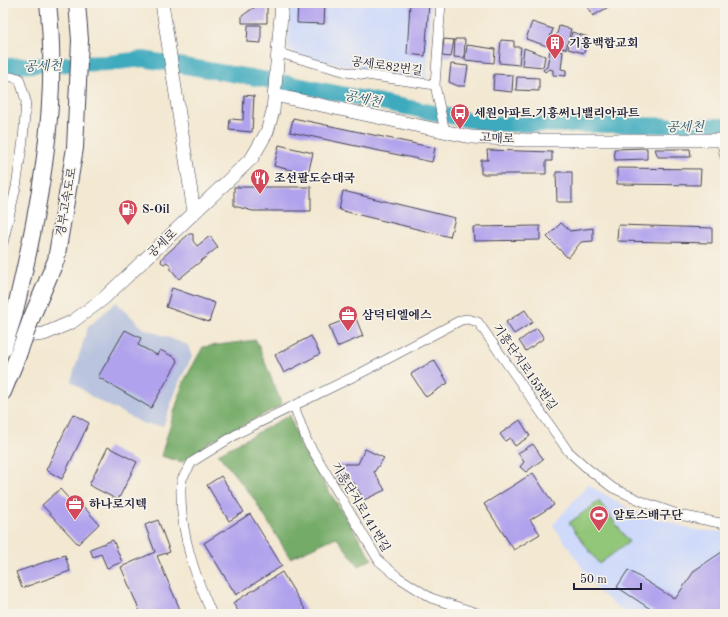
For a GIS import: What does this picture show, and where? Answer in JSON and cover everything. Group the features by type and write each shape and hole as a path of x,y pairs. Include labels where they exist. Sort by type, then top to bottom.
{"highway":[{"path":"3,349 14,316 30,250 44,154 51,87 50,20 47,3"},
{"name":"경부고속도로","path":"3,392 31,319 56,260 75,148 80,40 77,3"}],"street":[{"path":"162,3 194,212"},
{"path":"278,58 282,3"},
{"name":"공세로82번길","path":"278,58 346,72 435,85 441,3"},
{"name":"공세로","path":"3,338 44,334 72,322 103,299 252,158 267,132 274,95 278,58"},
{"path":"3,76 19,78 26,101 23,140 16,187 3,243"},
{"path":"435,85 445,132"},
{"name":"고매로","path":"274,95 471,137 526,140 723,140"},
{"path":"723,140 725,157"},
{"name":"기흥단지로155번길","path":"212,614 200,588 187,545 181,499 182,479 192,462 240,432 361,373 456,322 468,319 478,322 568,451 588,469 613,488 646,503 680,515 725,524"},
{"name":"기흥단지로141번길","path":"294,406 307,441 379,561 398,577 430,598 480,614"}],"shaded area":[{"path":"290,3 431,3 427,79 365,70 298,55 288,48"},
{"path":"116,302 143,328 188,345 192,357 180,380 163,426 144,424 92,397 71,381 88,327"},
{"path":"588,484 631,510 695,530 725,532 725,614 626,614 599,592 553,525"}],"green space":[{"path":"256,340 282,405 208,443 182,462 161,456 183,383 203,347"},
{"path":"290,415 299,444 372,559 359,566 336,537 290,558 254,499 218,454"},
{"name":"알토스배구단","path":"599,501 629,542 599,564 569,523"}],"building":[{"path":"267,3 267,23 242,23 242,16 259,4"},
{"path":"298,3 325,3 324,24 297,23"},
{"path":"410,3 429,3 425,56 407,54"},
{"path":"615,3 593,16 585,4"},
{"path":"532,22 553,29 547,46 526,39"},
{"path":"248,25 261,25 261,43 247,42"},
{"path":"559,26 571,29 566,49 554,46"},
{"path":"572,32 588,37 584,53 568,49"},
{"path":"444,39 454,40 451,57 442,56"},
{"path":"455,39 465,39 464,58 454,57"},
{"path":"501,40 514,41 514,47 521,47 519,65 499,63"},
{"path":"467,45 495,49 494,63 465,60"},
{"path":"524,48 545,56 543,67 522,65"},
{"name":"기흥백합교회","path":"550,50 563,52 561,69 566,70 566,76 553,75 553,70 549,69 545,72 543,70 547,67"},
{"path":"451,64 468,66 465,86 458,86 449,82"},
{"path":"494,74 513,75 512,92 493,90"},
{"path":"517,77 539,78 539,91 516,90"},
{"path":"244,95 254,96 252,132 229,130 230,119 243,120"},
{"path":"293,118 435,148 432,162 290,132"},
{"path":"279,145 313,153 308,174 274,166"},
{"path":"647,148 647,159 615,160 614,149"},
{"path":"655,149 690,149 691,157 658,157"},
{"path":"487,150 552,152 552,161 546,161 546,174 481,174 481,160 488,160"},
{"path":"617,168 701,169 700,185 617,184"},
{"path":"556,172 572,172 572,202 557,202"},
{"path":"234,187 311,187 311,211 253,211 234,206"},
{"path":"343,191 455,218 450,237 339,210"},
{"path":"561,223 570,231 593,228 593,241 581,242 568,258 547,237"},
{"path":"618,225 712,228 712,243 617,241"},
{"path":"540,226 540,240 474,241 473,227"},
{"path":"189,234 193,234 193,241 197,246 210,236 218,247 179,279 170,268 172,267 167,262 164,264 161,262 162,258"},
{"path":"172,288 215,303 209,322 166,307"},
{"path":"525,310 533,322 514,334 506,322"},
{"path":"355,316 363,336 337,347 329,326"},
{"path":"537,328 544,338 526,351 519,341"},
{"path":"125,330 141,338 138,345 157,355 160,350 176,358 177,363 151,408 98,377"},
{"path":"311,336 320,354 284,373 275,355"},
{"path":"434,360 448,383 426,397 411,374"},
{"path":"73,414 89,423 62,479 46,470"},
{"path":"520,420 530,436 515,446 510,438 505,441 500,434"},
{"path":"533,444 543,459 526,472 520,467 524,462 518,453"},
{"path":"108,447 137,462 118,500 89,485"},
{"path":"365,449 384,458 374,472 385,490 364,500 354,483 337,482 337,464 358,464"},
{"path":"533,473 554,505 530,520 540,534 514,550 484,504"},
{"path":"221,476 244,512 229,521 207,485"},
{"path":"60,489 79,510 83,506 99,524 78,544 42,505"},
{"path":"250,514 282,566 236,595 204,543"},
{"path":"158,520 170,552 157,556 182,614 141,614 121,567 155,552 145,525"},
{"path":"113,540 122,562 107,568 101,554 93,557 90,549"},
{"path":"725,550 725,614 658,614 617,587 628,570 675,599 695,570"},
{"path":"65,555 70,571 22,588 16,572"},
{"path":"282,572 308,614 240,614 233,603"}],"waterway":[{"name":"공세천","path":"3,66 109,63 143,59 292,84 489,124 725,126"}],"place":[{"name":"기흥백합교회","path":"555,60"},
{"name":"세원아파트.기흥써니밸리아파트","path":"460,130"},
{"name":"조선팔도순대국","path":"260,195"},
{"name":"S-Oil","path":"128,226"},
{"name":"삼덕티엘에스","path":"348,332"},
{"name":"하나로지텍","path":"75,521"},
{"name":"알토스배구단","path":"599,532"}]}
